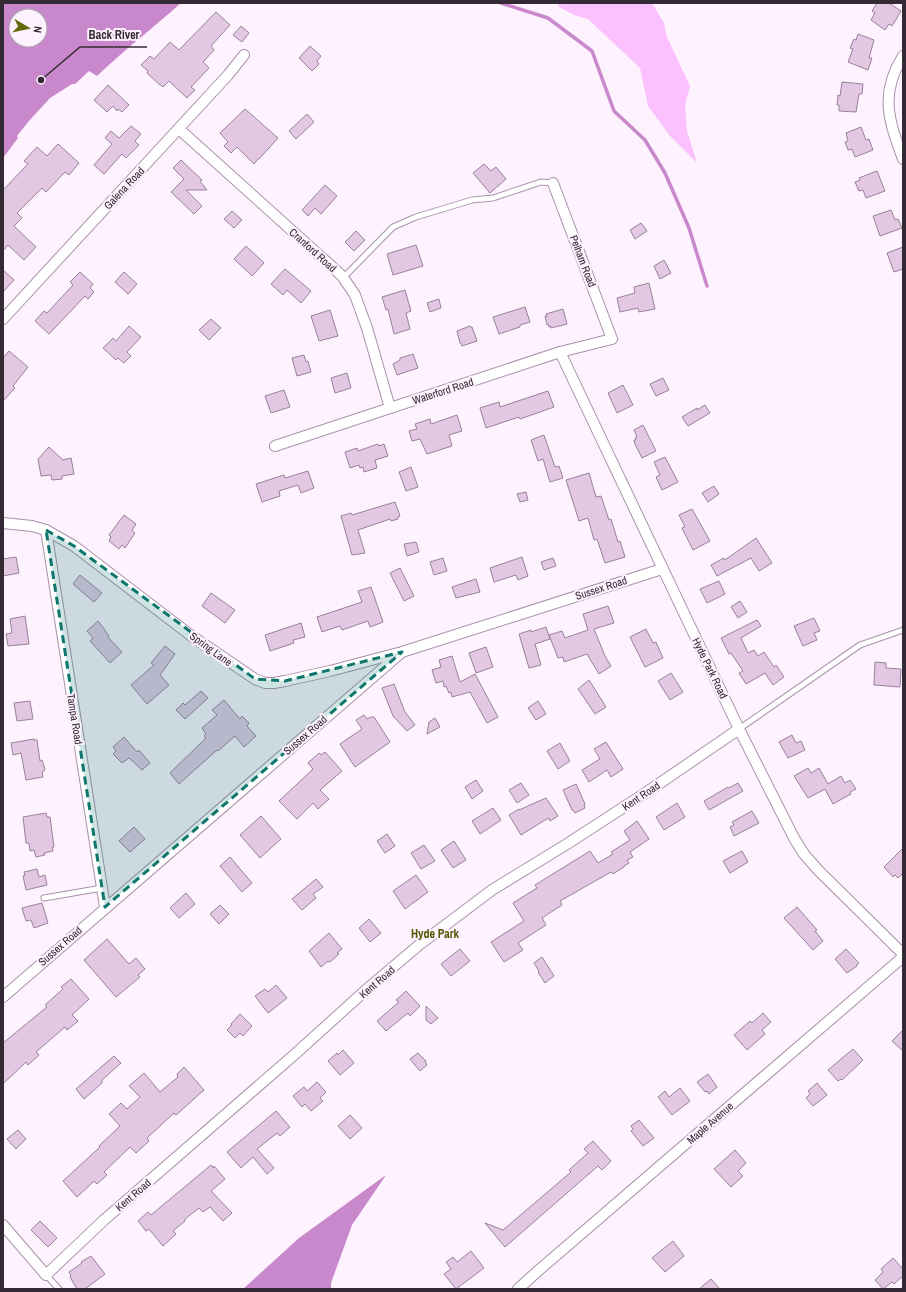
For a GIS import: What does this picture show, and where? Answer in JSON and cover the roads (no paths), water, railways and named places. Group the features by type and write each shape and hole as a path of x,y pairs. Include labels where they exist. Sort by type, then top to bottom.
{"street":[{"name":"Galena Road","path":"3,319 228,75 244,55"},
{"path":"903,56 891,79 888,99 889,116 903,160"},
{"name":"Cranford Road","path":"179,128 343,278 356,295 390,408"},
{"name":"Pelham Road","path":"553,183 612,339"},
{"name":"Waterford Road","path":"275,446 560,352 612,339"},
{"name":"Hyde Park Road","path":"560,352 739,729 777,806 804,854 903,956"},
{"path":"3,523 32,526 46,530"},
{"name":"Spring Lane","path":"46,530 74,546 189,634 255,680 265,683 285,681 330,672 402,652"},
{"name":"Tampa Road","path":"46,530 105,907"},
{"name":"Sussex Road","path":"3,997 105,907 402,652 662,569"},
{"name":"Kent Road","path":"46,1275 104,1220 294,1055 367,989 419,946 492,890 644,794 739,729"},
{"name":"Maple Avenue","path":"518,1289 903,956"},
{"path":"3,1225 46,1275"}],"lane":[{"path":"343,278 393,227 416,217 472,200 493,198 541,182 553,183"},
{"path":"739,729 860,645 903,630"},
{"path":"44,898 102,888"},
{"path":"46,1275 59,1289"}],"waterway":[{"path":"501,3 548,18 592,51 614,111 645,140 665,173 689,228 707,286"}],"place":[{"name":"Back River","path":"41,80"}],"district":[{"name":"Hyde Park","path":"435,934"}]}
